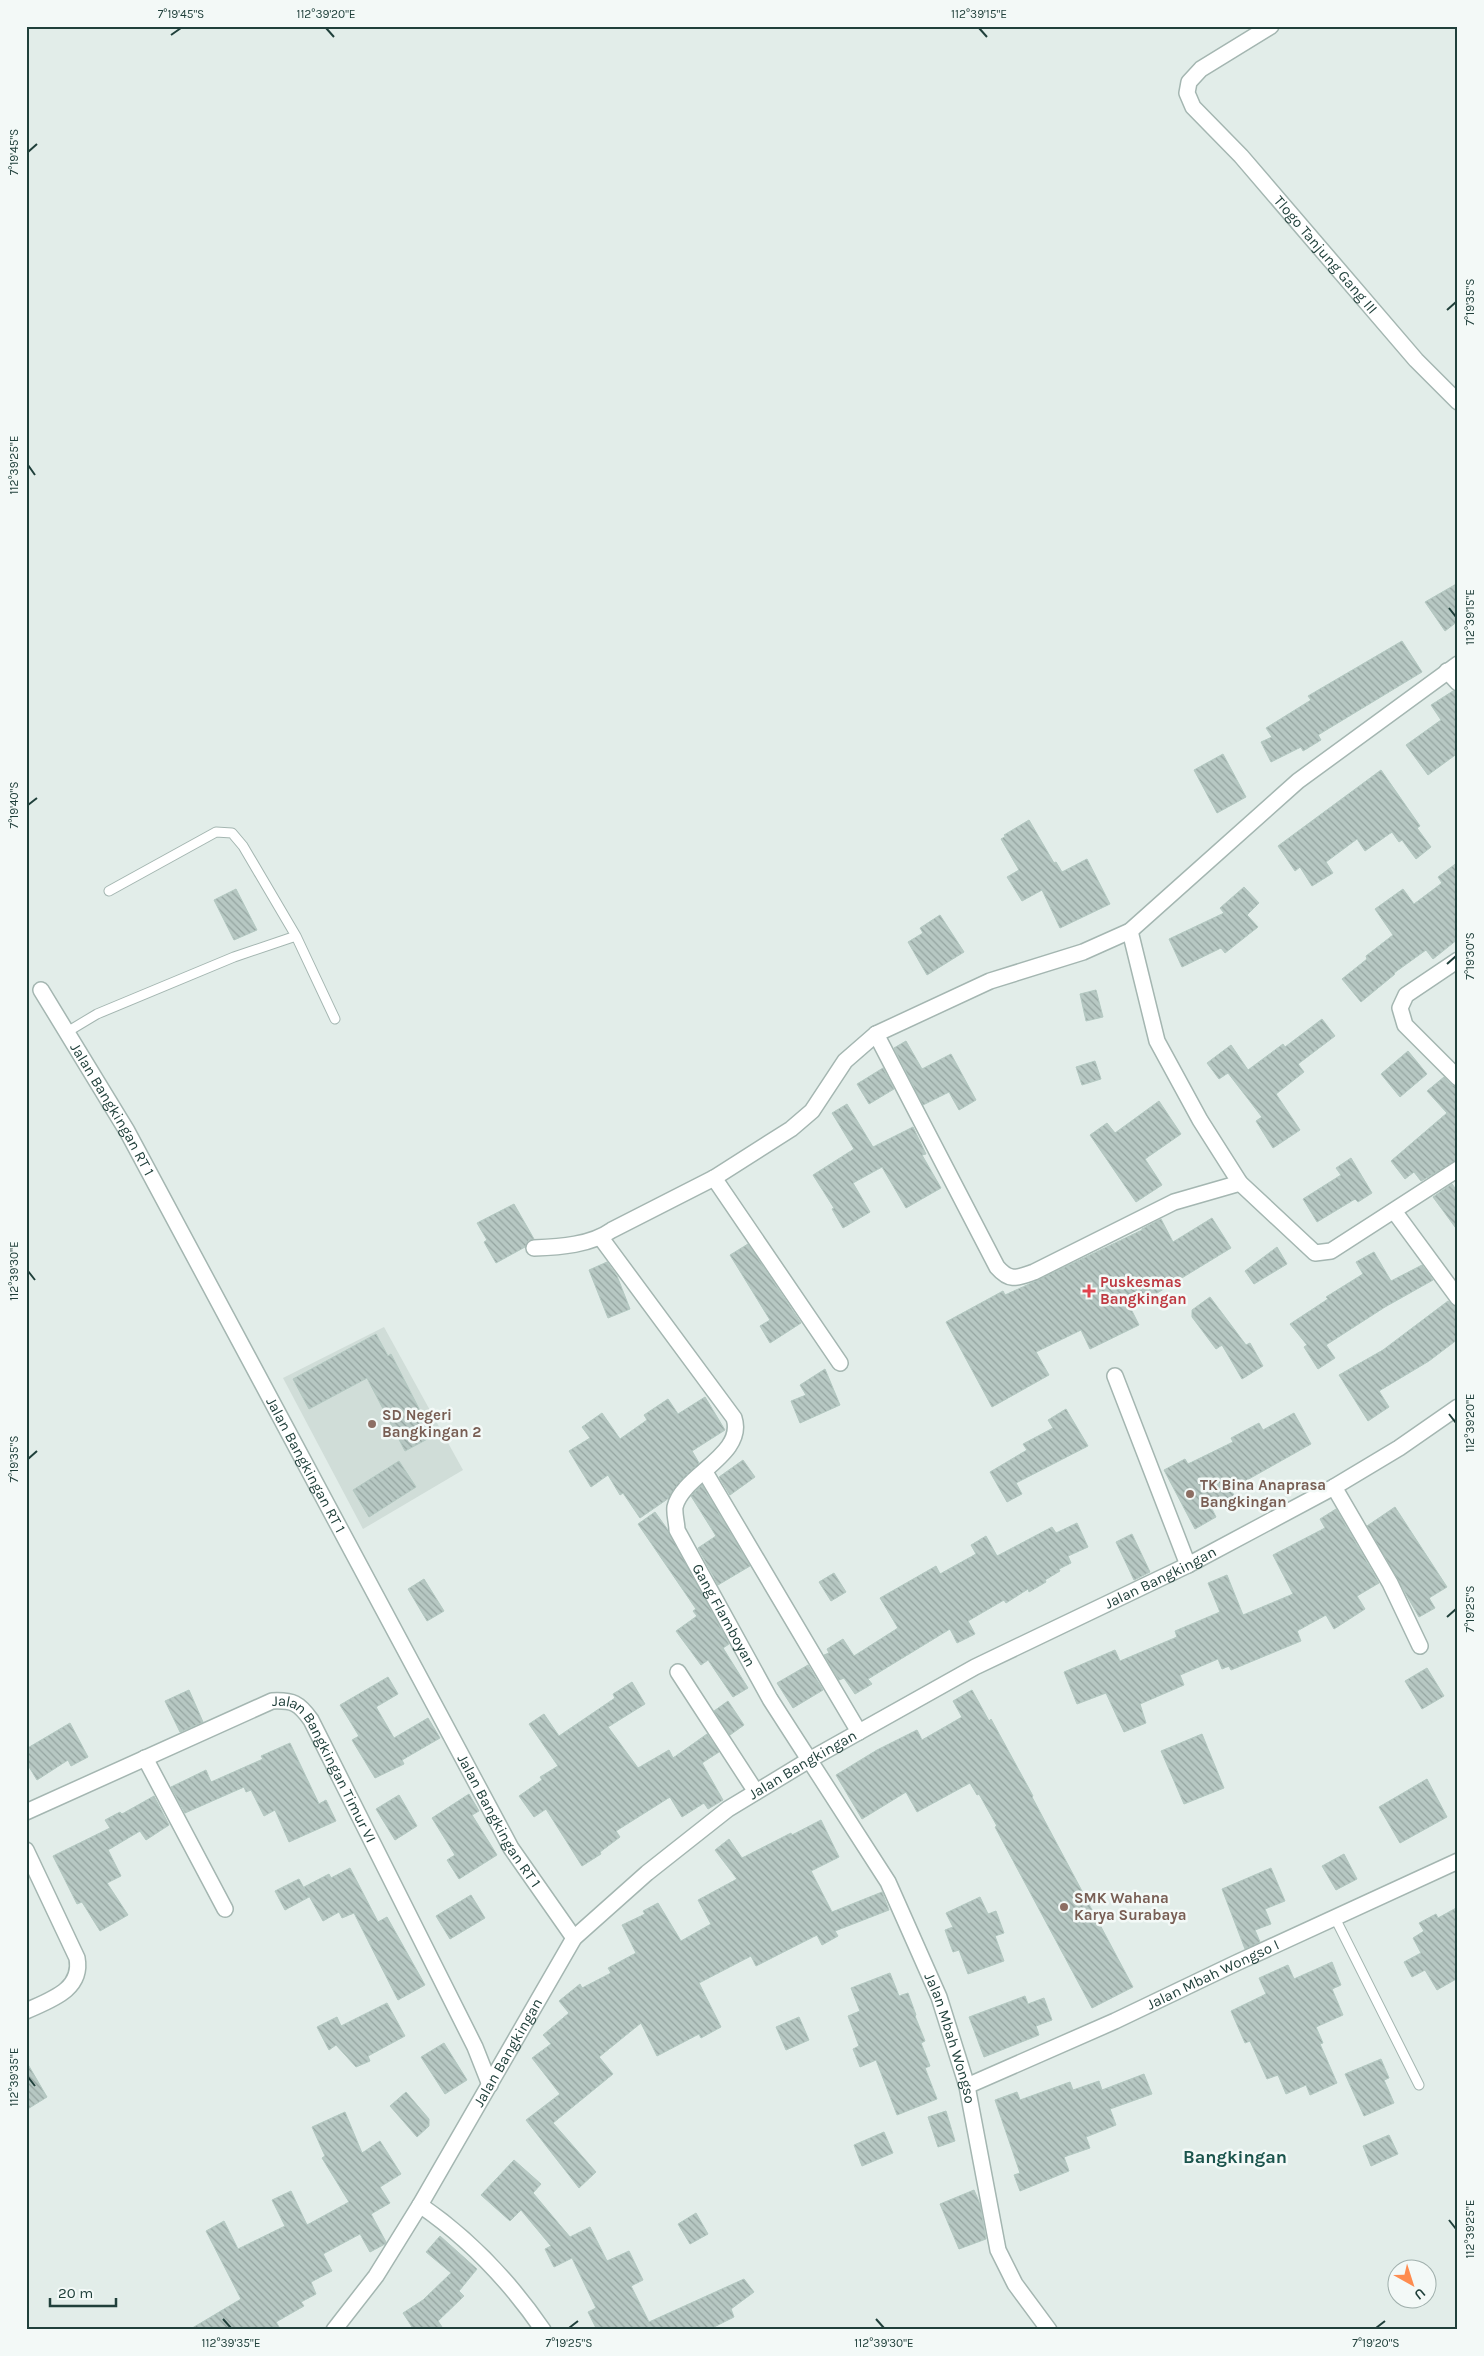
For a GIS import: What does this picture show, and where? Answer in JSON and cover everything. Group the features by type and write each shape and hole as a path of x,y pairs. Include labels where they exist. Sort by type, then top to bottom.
{"street":[{"name":"Tlogo Tanjung Gang III","path":"1271,26 1201,69 1189,82 1187,93 1193,108 1241,156 1416,360 1458,402"},
{"path":"534,1248 557,1247 601,1238 612,1230 714,1178 792,1130 812,1111 845,1061 876,1034 990,981 1083,952 1130,931 1298,781 1452,668 1458,684"},
{"path":"1130,931 1158,1041 1200,1120 1240,1183 1315,1254 1331,1251 1458,1169"},
{"path":"1458,960 1406,995 1400,1008 1405,1025 1458,1078"},
{"name":"Jalan Bangkingan RT 1","path":"41,990 128,1131 511,1848 574,1938"},
{"path":"876,1034 998,1267 1005,1276 1015,1278 1034,1272 1174,1202 1191,1199 1240,1183"},
{"path":"714,1178 840,1363"},
{"path":"1394,1211 1458,1298"},
{"name":"Gang Flamboyan","path":"601,1238 734,1418 737,1428 734,1439 705,1472 682,1492 675,1508 678,1530 770,1699 809,1760"},
{"path":"1115,1376 1188,1565"},
{"name":"Jalan Bangkingan","path":"334,2330 376,2276 490,2085 574,1938 647,1873 728,1808 809,1760 975,1667 1188,1565 1334,1487 1399,1448 1458,1407"},
{"path":"705,1472 859,1732"},
{"path":"1334,1487 1390,1583 1420,1646"},
{"path":"678,1672 756,1792"},
{"name":"Jalan Bangkingan Timur VI","path":"26,1812 272,1701 288,1701 301,1707 311,1720 476,2047 490,2085"},
{"path":"146,1758 225,1909"},
{"name":"Jalan Mbah Wongso","path":"809,1760 888,1882 939,1997 967,2086 998,2250 1015,2284 1049,2330"},
{"path":"26,1850 77,1958 79,1968 75,1979 61,1996 26,2011"},
{"name":"Jalan Mbah Wongso I","path":"967,2086 1115,2021 1458,1860"},
{"path":"420,2204 448,2223 518,2294 543,2330"}],"lane":[{"path":"109,891 216,832 232,833 243,846 296,936 334,1019"},
{"path":"67,1032 97,1014 234,957 296,936"},
{"path":"1335,1918 1419,2085"}],"shaded area":[{"name":"SD Negeri Bangkingan 2","path":"384,1327 463,1470 363,1529 283,1378"}],"building":[{"path":"1458,583 1458,621 1445,631 1425,602"},
{"path":"1402,641 1422,672 1318,735 1321,740 1303,751 1301,747 1271,762 1261,742 1272,737 1266,728 1311,700 1308,696"},
{"path":"1453,691 1458,692 1458,753 1428,775 1406,745 1441,720 1431,705"},
{"path":"1223,754 1246,797 1217,813 1194,770"},
{"path":"1381,770 1420,826 1417,828 1431,847 1416,859 1402,840 1399,842 1392,832 1365,851 1357,839 1326,862 1333,873 1312,886 1300,867 1295,871 1278,846"},
{"path":"1029,820 1054,863 1056,862 1062,872 1087,859 1110,904 1060,928 1042,890 1022,901 1007,877 1019,870 1001,839 1006,836 1004,835"},
{"path":"1458,862 1458,939 1433,959 1426,950 1394,973 1361,1002 1342,979 1367,959 1366,956 1393,935 1375,909 1403,889 1414,904 1442,883 1438,877"},
{"path":"1244,887 1259,903 1247,915 1258,927 1225,953 1221,948 1182,967 1169,939 1224,913 1220,908"},
{"path":"236,889 257,930 234,940 214,900"},
{"path":"940,915 964,952 927,975 908,942 923,933 920,928"},
{"path":"1096,990 1103,1017 1086,1021 1080,994"},
{"path":"1322,1019 1335,1036 1298,1064 1304,1072 1276,1094 1300,1130 1273,1148 1256,1121 1262,1117 1228,1073 1219,1079 1207,1063 1231,1045 1248,1070 1283,1044 1285,1047"},
{"path":"906,1041 922,1069 951,1054 976,1100 959,1110 949,1092 923,1105 894,1048"},
{"path":"1408,1051 1427,1074 1400,1097 1381,1074"},
{"path":"1095,1061 1101,1079 1082,1085 1076,1067"},
{"path":"883,1068 894,1089 869,1104 857,1084"},
{"path":"1444,1077 1452,1085 1458,1087 1458,1160 1421,1181 1414,1172 1405,1179 1391,1161 1447,1113 1427,1091"},
{"path":"1159,1101 1181,1134 1145,1159 1162,1185 1136,1202 1090,1135 1107,1123 1115,1133"},
{"path":"847,1104 873,1147 913,1127 926,1154 922,1155 941,1188 906,1208 882,1167 853,1183 870,1212 843,1228 832,1209 834,1208 813,1175 854,1149 832,1113"},
{"path":"1351,1158 1372,1193 1358,1202 1355,1199 1317,1222 1303,1199 1341,1175 1336,1168"},
{"path":"1452,1184 1458,1192 1458,1231 1433,1197"},
{"path":"514,1204 534,1239 529,1240 525,1247 496,1263 484,1242 487,1240 477,1223"},
{"path":"1212,1218 1231,1248 1149,1298 1130,1307 1139,1325 1090,1349 1081,1330 1036,1352 1049,1375 992,1407 946,1322 1003,1291 1005,1295 1038,1280 1161,1219 1173,1242"},
{"path":"748,1244 801,1323 770,1343 760,1326 770,1320 730,1255"},
{"path":"1277,1247 1287,1264 1254,1284 1245,1271"},
{"path":"1374,1252 1391,1281 1422,1265 1433,1280 1385,1307 1326,1345 1335,1358 1318,1369 1304,1347 1307,1345 1290,1324 1328,1299 1326,1297 1363,1274 1356,1262"},
{"path":"607,1262 617,1276 630,1309 608,1318 589,1270"},
{"path":"1210,1297 1246,1345 1250,1343 1263,1366 1242,1379 1222,1345 1216,1349 1192,1317 1192,1310"},
{"path":"1448,1301 1458,1307 1458,1339 1429,1361 1379,1391 1389,1407 1368,1421 1339,1375 1383,1350"},
{"path":"376,1334 388,1356 391,1354 433,1436 405,1451 367,1378 309,1409 293,1379"},
{"path":"825,1369 840,1405 800,1423 791,1401 806,1395 800,1385"},
{"path":"705,1397 725,1430 692,1451 699,1463 682,1479 669,1498 640,1518 623,1493 620,1495 608,1475 591,1487 569,1451 590,1438 582,1427 602,1413 620,1439 647,1420 644,1415 668,1399 678,1414"},
{"path":"1066,1409 1088,1446 1016,1483 1022,1494 1007,1502 990,1472 1027,1450 1023,1444 1053,1428 1048,1420"},
{"path":"1294,1413 1311,1444 1231,1489 1235,1498 1212,1509 1216,1517 1195,1529 1164,1470 1185,1459 1188,1464 1233,1442 1231,1438 1259,1423 1263,1430"},
{"path":"743,1460 755,1477 730,1495 719,1477"},
{"path":"399,1461 416,1487 369,1517 353,1490"},
{"path":"702,1485 750,1566 718,1585 698,1548 716,1536 691,1496"},
{"path":"1395,1507 1447,1587 1429,1598 1435,1608 1419,1617 1367,1526"},
{"path":"1336,1509 1379,1583 1357,1596 1365,1609 1334,1629 1326,1615 1297,1631 1301,1641 1231,1670 1229,1666 1222,1669 1218,1659 1180,1675 1184,1685 1140,1704 1146,1723 1124,1732 1106,1693 1077,1704 1064,1672 1115,1650 1120,1661 1177,1637 1175,1631 1220,1612 1208,1583 1227,1575 1243,1615 1293,1594 1273,1555 1325,1528 1320,1519"},
{"path":"655,1512 668,1530 729,1644 723,1648 748,1688 733,1697 708,1660 701,1665 676,1631 697,1616 693,1611 696,1609 638,1524"},
{"path":"1077,1523 1088,1547 1068,1556 1071,1563 1059,1569 1060,1571 1045,1580 1046,1582 1029,1592 1028,1589 1006,1603 1004,1600 968,1621 975,1634 957,1643 950,1629 868,1679 872,1684 855,1694 844,1678 839,1680 824,1655 829,1653 827,1649 843,1639 854,1656 898,1628 880,1598 936,1566 940,1574 976,1554 971,1545 986,1536 997,1556 1052,1527 1056,1533"},
{"path":"1132,1534 1150,1572 1134,1580 1116,1542"},
{"path":"834,1573 846,1592 831,1601 819,1582"},
{"path":"424,1579 444,1611 427,1621 408,1589"},
{"path":"808,1665 823,1690 793,1708 777,1683"},
{"path":"1427,1668 1444,1696 1422,1709 1405,1681"},
{"path":"388,1677 398,1694 376,1707 394,1738 428,1718 440,1738 402,1760 404,1764 375,1778 352,1740 359,1736 340,1705"},
{"path":"632,1682 645,1704 608,1727 638,1768 669,1750 673,1758 707,1734 719,1752 702,1763 723,1800 708,1809 704,1803 682,1817 670,1797 616,1831 620,1837 600,1852 601,1854 582,1866 546,1809 534,1817 519,1796 542,1780 540,1777 558,1766 529,1724 544,1714 559,1736 615,1698 613,1694"},
{"path":"189,1690 203,1722 180,1732 165,1701"},
{"path":"972,1690 989,1721 991,1719 1033,1796 1133,1987 1092,2008 995,1827 997,1826 979,1794 977,1795 970,1783 917,1812 906,1792 862,1819 836,1775 877,1750 917,1730 922,1740 962,1717 953,1701"},
{"path":"728,1701 744,1725 730,1735 714,1711"},
{"path":"70,1723 88,1757 71,1766 68,1760 37,1780 26,1762 26,1749"},
{"path":"1202,1734 1224,1788 1184,1804 1161,1751"},
{"path":"290,1743 319,1804 326,1800 336,1821 289,1842 275,1810 264,1816 251,1790 246,1792 244,1787 185,1813 171,1787 206,1770 211,1782 263,1759 261,1756"},
{"path":"1427,1779 1447,1817 1400,1843 1379,1807"},
{"path":"469,1794 479,1811 472,1815 497,1855 459,1879 447,1860 455,1855 432,1818"},
{"path":"399,1795 417,1826 395,1840 376,1809"},
{"path":"154,1796 169,1825 146,1840 140,1831 108,1850 121,1876 107,1883 128,1915 100,1931 82,1902 77,1904 53,1856 110,1828 105,1820 120,1812 122,1814"},
{"path":"821,1820 839,1857 811,1871 832,1912 882,1892 889,1910 835,1931 838,1936 822,1945 817,1935 756,1966 751,1956 699,1983 721,2027 701,2038 699,2034 657,2056 641,2023 599,2057 613,2074 553,2123 596,2172 579,2188 526,2120 560,2094 532,2058 551,2044 543,2035 569,2013 559,2001 580,1984 582,1988 611,1973 608,1968 636,1953 622,1925 645,1914 643,1911 658,1903 681,1941 711,1924 698,1900 737,1879 715,1850 729,1839 742,1858"},
{"path":"1344,1854 1357,1879 1336,1890 1322,1866"},
{"path":"350,1868 378,1922 387,1917 425,1985 398,2000 354,1913 342,1918 339,1912 323,1921 304,1887 329,1874 331,1878"},
{"path":"1271,1868 1285,1901 1265,1909 1271,1924 1255,1930 1260,1942 1245,1949 1222,1889"},
{"path":"299,1879 309,1897 285,1910 275,1891"},
{"path":"471,1895 485,1918 450,1939 436,1916"},
{"path":"980,1897 988,1914 996,1911 1004,1933 995,1936 1004,1961 968,1974 959,1950 953,1952 945,1930 953,1927 946,1913"},
{"path":"1458,1907 1458,1978 1437,1990 1425,1970 1412,1977 1404,1962 1421,1953 1413,1938 1424,1931 1419,1923 1436,1914 1438,1918"},
{"path":"1332,1962 1341,1985 1332,1989 1343,2015 1316,2027 1323,2043 1320,2044 1337,2083 1310,2095 1306,2085 1286,2094 1278,2075 1267,2079 1250,2041 1245,2043 1231,2011 1266,1994 1259,1978 1288,1965 1294,1979"},
{"path":"890,1973 899,1996 908,1993 925,2041 921,2043 930,2066 925,2068 937,2099 897,2115 876,2060 860,2067 853,2049 859,2046 848,2016 860,2011 851,1988"},
{"path":"1025,1996 1028,2004 1044,1998 1052,2020 1036,2026 1039,2035 984,2057 969,2017"},
{"path":"387,2003 405,2036 368,2056 370,2061 356,2067 336,2045 329,2050 317,2027 337,2017 341,2026"},
{"path":"799,2017 809,2040 786,2050 776,2027"},
{"path":"444,2043 467,2080 445,2094 421,2057"},
{"path":"1381,2059 1389,2078 1384,2080 1394,2103 1364,2116 1345,2074"},
{"path":"26,2061 47,2097 26,2110"},
{"path":"1144,2074 1152,2094 1110,2109 1116,2125 1086,2137 1090,2148 1064,2157 1069,2171 1020,2191 1014,2175 1020,2173 995,2100 1017,2092 1020,2100 1070,2082 1073,2090 1099,2081 1102,2090"},
{"path":"406,2092 429,2119 429,2126 417,2137 390,2106"},
{"path":"946,2111 955,2141 938,2147 928,2117"},
{"path":"345,2112 362,2153 380,2141 401,2174 380,2187 390,2203 371,2214 386,2242 385,2244 370,2252 360,2234 323,2254 332,2271 311,2282 316,2294 301,2302 304,2306 276,2322 281,2330 189,2330 241,2299 206,2231 224,2221 238,2249 285,2226 272,2200 291,2191 307,2225 349,2202 322,2158 325,2156 312,2127"},
{"path":"884,2132 893,2153 862,2166 854,2145"},
{"path":"1389,2135 1398,2154 1371,2166 1363,2146"},
{"path":"514,2160 541,2184 533,2193 570,2237 590,2227 607,2261 629,2251 643,2280 631,2286 649,2322 744,2279 754,2292 731,2309 734,2317 708,2330 597,2330 588,2312 596,2308 572,2258 554,2267 545,2249 551,2246 521,2210 510,2221 481,2195"},
{"path":"974,2190 980,2204 986,2239 959,2249 940,2204"},
{"path":"696,2213 708,2234 690,2244 678,2224"},
{"path":"440,2236 477,2269 459,2291 464,2296 438,2321 444,2330 414,2330 403,2313 423,2300 451,2273 426,2252"}],"place":[{"name":"Puskesmas Bangkingan","path":"1089,1291"},
{"name":"SD Negeri Bangkingan 2","path":"372,1424"},
{"name":"TK Bina Anaprasa Bangkingan","path":"1190,1494"},
{"name":"SMK Wahana Karya Surabaya","path":"1064,1907"}],"district":[{"name":"Bangkingan","path":"1235,2157"}]}
